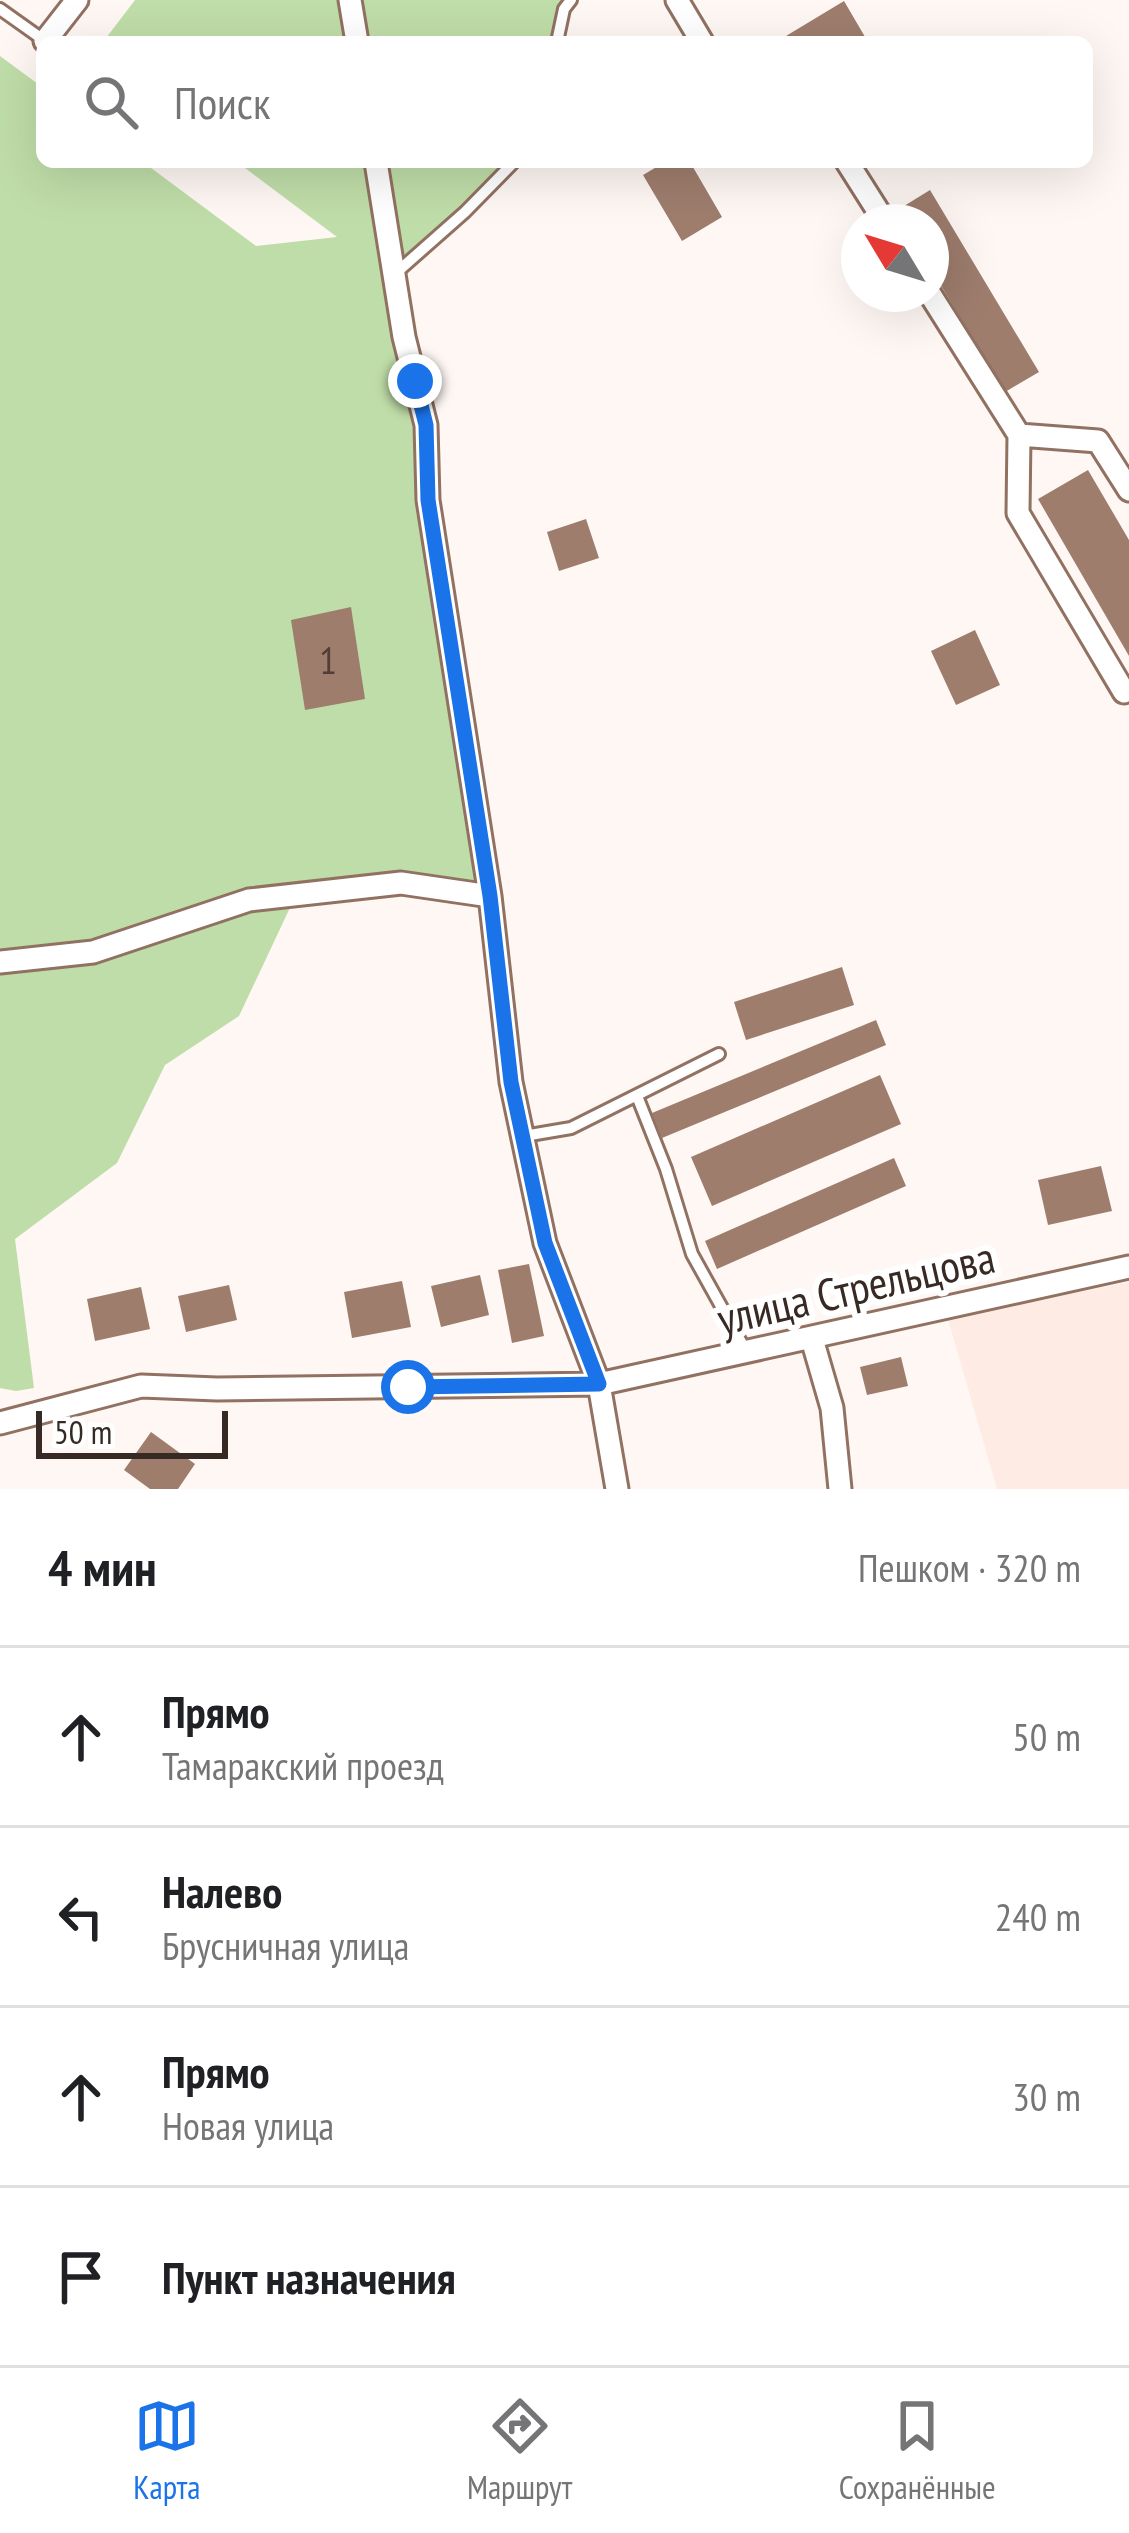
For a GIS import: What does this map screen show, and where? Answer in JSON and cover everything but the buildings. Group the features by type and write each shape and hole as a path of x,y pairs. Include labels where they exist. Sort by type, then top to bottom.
{"street":[{"path":"50,36 77,0"},
{"path":"350,0 356,36"},
{"path":"677,0 698,36"},
{"path":"377,168 404,337 426,425 428,500 490,896 511,1082 545,1243 599,1384 616,1489"},
{"path":"851,168 874,204"},
{"path":"941,312 1018,435 1018,512 1124,692"},
{"path":"1018,435 1098,441 1129,490"},
{"path":"0,962 93,952 249,900 401,883 490,896"},
{"name":"улица Стрельцова","path":"0,1423 141,1386 599,1384 1129,1267"},
{"path":"812,1339 832,1408 840,1489"}],"lane":[{"path":"558,36 571,0"},
{"path":"0,10 39,36"},
{"path":"394,274 508,168"},
{"path":"523,1136 571,1128 718,1054"},
{"path":"637,1096 692,1254 747,1353"}],"shaded area":[{"path":"1129,1282 1129,1489 997,1489 948,1319"}],"green space":[{"path":"135,0 571,0 559,36 108,36"},
{"path":"0,56 36,83 36,168 151,168 256,246 337,237 245,168 508,168 394,275 490,896 401,883 296,895 239,1016 165,1065 117,1163 15,1239 34,1388 0,1388"}],"route":[{"path":"408,1387 599,1384 545,1243 511,1082 490,896 428,500 426,425 415,381"}]}
